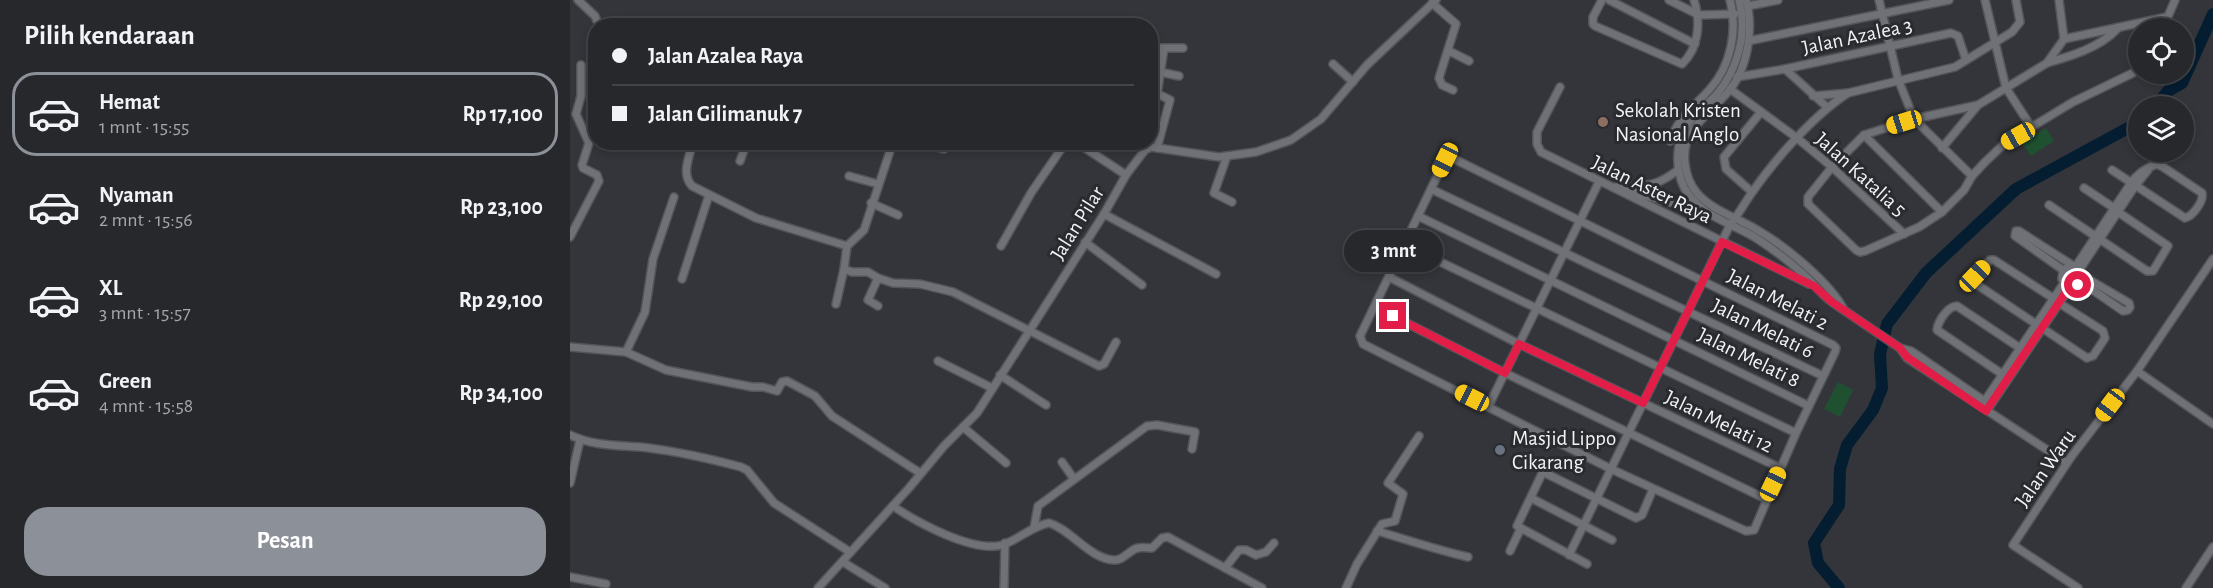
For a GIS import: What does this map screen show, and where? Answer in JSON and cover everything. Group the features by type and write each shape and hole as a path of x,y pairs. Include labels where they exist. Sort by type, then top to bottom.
{"street":[{"path":"578,0 596,18"},
{"path":"1602,0 1593,17 1593,24 1678,64 1684,62 1695,44 1699,15 1694,0"},
{"path":"1609,0 1695,44"},
{"path":"1669,0 1699,15 1741,14"},
{"path":"1724,85 1731,45 1730,0"},
{"path":"1706,211 1688,194 1681,182 1677,158 1680,139 1694,116 1716,96 1724,85 1740,50 1739,0"},
{"path":"1680,139 1671,138 1683,116 1737,77 1748,41 1750,25 1747,3 1778,0"},
{"path":"1879,0 1898,80 1914,119 1972,176"},
{"path":"1748,41 1949,0"},
{"path":"1985,0 2006,88 2032,128"},
{"path":"1814,96 1848,93 1950,68 2012,32 2020,22 2016,0"},
{"path":"2047,63 2064,39 2059,0"},
{"path":"2064,39 2167,17 2175,0"},
{"path":"1158,147 1208,156 1227,156 1256,152 1291,140 1321,119 1375,58 1434,1 1456,24 1439,78 1442,85 1453,90"},
{"path":"1942,148 1978,105 2047,63 2063,59 2102,42 2117,29"},
{"name":"Jalan Azalea 3","path":"1737,77 1956,33 1966,60"},
{"path":"1158,48 1183,48"},
{"path":"1158,79 1164,48"},
{"path":"1449,51 1469,61"},
{"path":"1333,64 1353,82"},
{"path":"581,65 581,96 576,114 588,140"},
{"path":"1785,69 1827,106"},
{"path":"1160,72 1179,76"},
{"path":"1978,105 1914,119 1864,135 1832,167 1808,197 1807,202 1860,252 1904,234 1942,212 1964,190 1972,176 2005,143 2073,102 2128,75"},
{"name":"Jalan Katalia 5","path":"1724,85 1797,138 1904,234"},
{"name":"Jalan Aster Raya","path":"1724,85 1689,137 1684,160 1689,181 1697,193 1710,205 1760,231 1787,251 1837,296 1843,308"},
{"name":"Jalan Aster Raya","path":"1560,87 1537,132 1537,144 1541,152 1814,286"},
{"path":"1569,555 1730,225 1752,192 1797,138 1827,106 1848,93"},
{"path":"1158,94 1170,100 1158,131"},
{"path":"1752,192 1726,169 1724,157 1761,111"},
{"path":"1864,135 1942,212"},
{"path":"570,237 599,181 597,175 583,168 582,165 588,145"},
{"path":"691,150 686,177 692,186 756,218 847,246"},
{"path":"740,161 744,150"},
{"path":"836,304 847,246 862,234 891,150"},
{"path":"1000,246 1031,193 1061,150"},
{"path":"1088,150 1126,175"},
{"name":"Jalan Pilar","path":"819,588 920,473 977,413 1104,214 1126,175 1145,150"},
{"path":"1227,156 1214,193 1232,202"},
{"name":"Jalan Melati 2","path":"1431,189 1445,160 1452,158 1581,219 1833,345 1836,348 1823,376"},
{"path":"1985,406 2040,326 2053,298 2078,272 2133,184 2135,176 2160,165 2202,193 2203,198 2191,216 2185,218 2133,184 2112,170"},
{"path":"1612,187 1648,186 1664,181 1678,170"},
{"path":"849,176 878,184"},
{"path":"1488,407 1599,182"},
{"path":"1612,187 1706,211"},
{"path":"2049,206 2147,271 2153,271 2168,246 2084,188"},
{"path":"1431,189 1360,336 1360,341 1611,469 1750,532 1756,526 1766,499 1823,376"},
{"name":"Jalan Melati 6","path":"1431,189 1689,310 1823,376"},
{"path":"682,279 709,195"},
{"path":"626,352 645,312 653,259 674,197"},
{"path":"872,203 898,215"},
{"name":"Jalan Aster Raya","path":"1706,211 1756,238 1804,274 1832,302 1843,308"},
{"path":"1104,214 1216,274"},
{"name":"Jalan Melati 8","path":"1418,216 1809,405"},
{"path":"2016,231 2129,303 2130,307 2123,311 2078,272 2063,270 2015,236 2016,231"},
{"path":"1085,242 1142,285"},
{"path":"1405,245 1796,434"},
{"name":"Jalan Waru","path":"2078,588 2013,545 2067,463 2137,371 2213,259"},
{"path":"2053,298 1994,260 1990,260 1975,276 1976,284 2087,357 2093,356 2104,338 2103,331 2059,303"},
{"path":"844,269 852,272 868,272 893,283 920,284 953,291 1099,366 1104,364 1116,342"},
{"path":"2063,270 2061,274 2067,285"},
{"name":"Jalan Melati 12","path":"1389,277 1519,344 1780,468"},
{"path":"878,278 868,300 878,306"},
{"path":"2002,380 2020,348 2059,303 2067,285"},
{"path":"2002,380 1937,330 1937,325 1949,308 1957,306 2020,348"},
{"path":"1375,307 1505,373 1766,499"},
{"path":"1843,308 1900,348 1907,357 1932,370 2067,463"},
{"path":"570,347 626,352 666,370 729,384 764,387 777,391 782,382 787,381 815,396 838,420 920,473"},
{"path":"938,361 992,387"},
{"path":"2137,371 2213,424"},
{"path":"1000,375 1046,405"},
{"path":"1034,528 1038,506 1151,424 1195,432 1192,449"},
{"path":"963,427 1006,464"},
{"path":"570,435 580,440 674,452 741,467 747,470 774,503 850,552"},
{"path":"1346,588 1357,564 1377,531 1383,523 1395,521 1403,494 1388,483 1419,436"},
{"path":"570,483 580,440"},
{"path":"1062,462 1074,479"},
{"path":"1510,551 1548,462"},
{"path":"1543,472 1636,518 1642,515 1653,489"},
{"path":"1531,498 1612,540"},
{"path":"893,506 945,535 990,546 1005,543 1045,524 1053,525 1090,550 1120,560 1138,548 1152,548 1162,538 1168,537 1262,588"},
{"path":"1519,527 1587,564"},
{"path":"1377,531 1414,540 1443,552 1468,557"},
{"path":"1004,588 1005,543"},
{"path":"1225,568 1239,550 1246,550 1256,555 1266,552 1274,543"},
{"path":"2186,588 2213,547"},
{"path":"843,562 885,588"},
{"path":"570,577 606,584"}],"green space":[{"path":"2046,128 2054,141 2031,156 2022,143"},
{"path":"1838,382 1853,390 1840,417 1824,409"}],"waterway":[{"path":"2164,96 2182,83 2213,14"},
{"path":"1839,588 1818,563 1814,543 1839,505 1840,469 1847,445 1873,410 1882,388 1880,354 1887,324 1926,273 2016,189 2128,128"}],"place":[{"name":"Sekolah Kristen Nasional Anglo","path":"1603,122"},
{"name":"Masjid Lippo Cikarang","path":"1500,450"}],"route":[{"path":"1393,316 1505,373 1519,344 1643,403 1722,242 1814,286 1832,302 1900,348 1907,357 1986,411 2034,343 2070,286 2078,285"}]}
